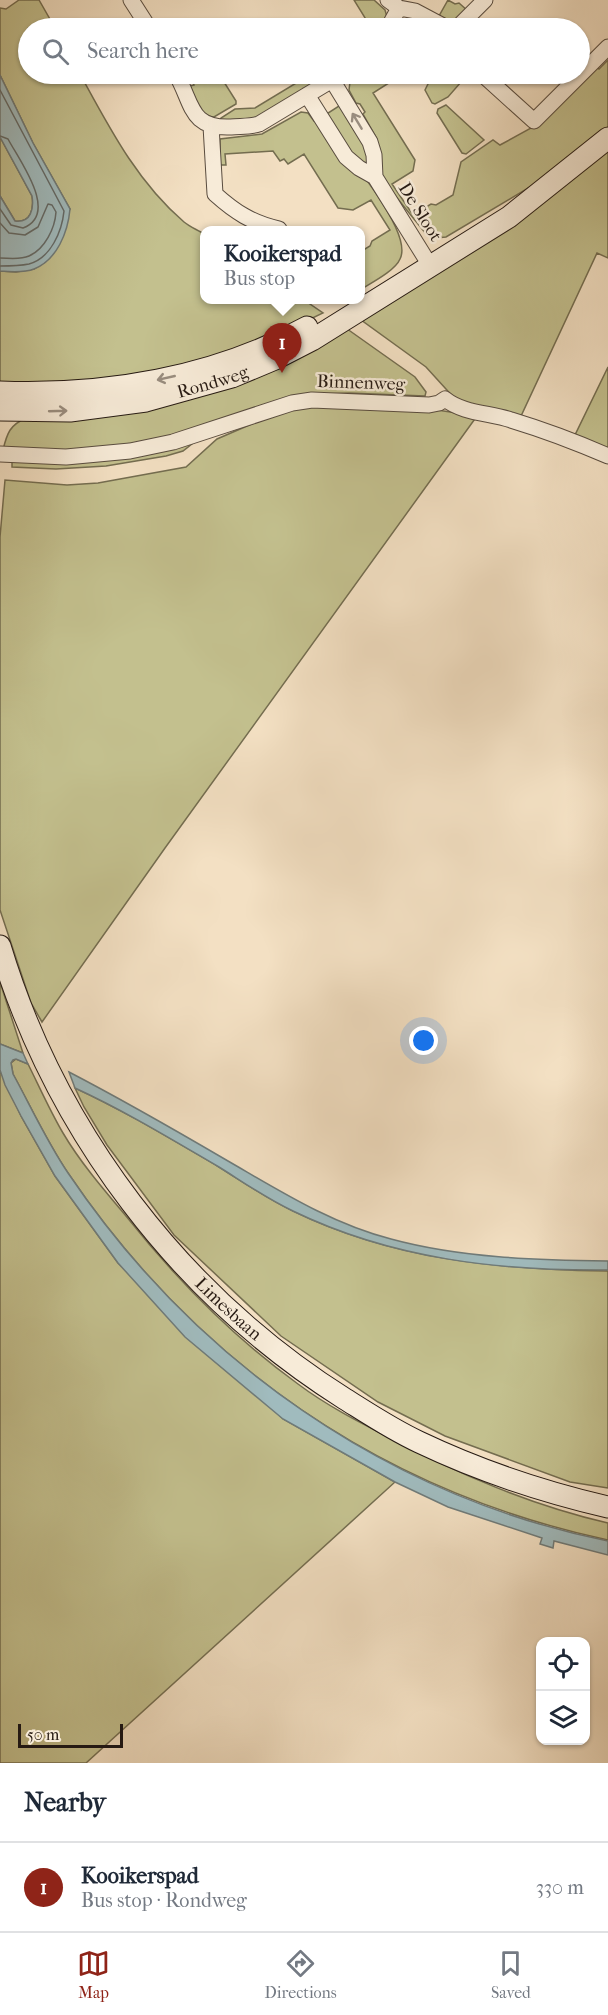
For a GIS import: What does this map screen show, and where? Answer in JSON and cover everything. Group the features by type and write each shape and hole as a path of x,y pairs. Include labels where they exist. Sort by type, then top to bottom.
{"main road":[{"name":"Rondweg","path":"365,304 503,207 551,183 608,138"},
{"name":"Rondweg","path":"365,292 427,261"},
{"name":"Rondweg","path":"0,392 59,393 109,388 191,372 231,360 271,344 345,304"},
{"name":"Rondweg","path":"0,410 58,411 122,405 166,397 232,377 275,359 312,340 364,304"},
{"name":"Limesbaan","path":"0,946 14,991 38,1049 57,1089 95,1152 138,1212 216,1299 276,1352 364,1411 419,1442 491,1473 561,1496 608,1507"}],"street":[{"path":"131,0 143,18"},
{"path":"467,18 485,0"},
{"path":"394,4 428,18"},
{"path":"590,64 608,46"},
{"path":"181,84 195,115 211,126 252,126 265,121 324,84"},
{"name":"De Sloot","path":"341,84 370,142 374,155 375,177"},
{"path":"493,84 534,121 571,84"},
{"name":"De Sloot","path":"307,95 346,157 375,177 427,261"},
{"path":"211,126 215,194 257,224 266,226"},
{"name":"Binnenweg","path":"0,454 66,457 130,452 173,442 301,401 338,400 429,405 445,399 455,406 545,431 608,456"}],"shaded area":[{"path":"19,0 39,0 49,18 18,18 18,84 86,84 113,134 138,172 167,206 186,224 200,232 200,304 310,304 323,313 271,338 208,360 70,390 0,387 0,271 16,272 34,269 45,262 70,209 33,143 0,75 0,8 6,9"},
{"path":"354,0 374,0 385,10 387,17 387,18 365,18"},
{"path":"448,0 455,4 459,3 468,11 460,18 439,16"},
{"path":"608,60 608,128 540,181 446,237 436,238 426,234 393,193 381,174 377,139 363,114 365,112 360,104 356,103 349,90 350,84 387,84 373,93 415,160 413,171 392,184 413,215 453,195 461,162 493,140 500,145 533,127 577,84 590,84 590,71 595,66 599,69"},
{"path":"225,84 236,104 214,117 209,116 199,106 190,86"},
{"path":"295,84 314,84 257,119 219,121 235,109 255,108"},
{"path":"428,84 459,84 448,97 435,104 432,103 425,90"},
{"path":"342,104 367,145 369,165 353,159 325,115"},
{"path":"446,105 484,140 466,154 462,153 437,113 438,109"},
{"path":"301,112 308,113 314,121 318,119 372,187 396,229 402,246 400,259 388,272 365,287 365,249 372,241 390,230 371,200 353,210 338,208 304,154 288,164 284,159 280,161 273,151 225,154 226,165 220,165 220,139 262,134"},
{"path":"0,137 32,196 30,214 25,220 15,221 0,196"},
{"path":"608,150 608,258 597,253 521,416 456,400 426,367 357,317"},
{"path":"343,326 415,377 426,392 425,396 349,393 299,395 171,436 125,446 72,450 3,450 10,430 26,418"},
{"path":"608,367 608,450 575,435"},
{"path":"304,406 437,410 477,416 42,1022 31,1003 0,910 0,537 5,480 67,485 98,483 186,467 217,439 254,423"},
{"path":"197,440 183,451 166,456 106,466 56,469 12,467 12,461"},
{"path":"0,982 23,1053 0,1044"},
{"path":"16,1059 28,1064 70,1144 145,1239 206,1306 274,1366 309,1392 342,1412 441,1464 523,1498 608,1523 608,1540 525,1518 447,1489 372,1453 302,1410 236,1360 175,1304 119,1242 68,1173 13,1074 11,1063"},
{"path":"0,1070 21,1116 55,1176 118,1263 283,1419 395,1482 86,1763 0,1763"},
{"path":"75,1088 148,1126 283,1206 330,1227 407,1251 447,1259 527,1268 608,1271 608,1488 570,1482 445,1436 378,1402 281,1336 174,1235 107,1145"}],"water":[{"path":"0,75 33,143 70,209 64,236 55,252 42,265 26,271 0,271 0,196 15,221 20,221 25,220 32,210 32,196 0,137"},
{"path":"0,1044 23,1053 28,1064 13,1060 11,1063 13,1074 60,1161 118,1241 174,1303 236,1360 302,1410 373,1454 448,1491 526,1520 608,1541 608,1555 554,1541 553,1548 540,1544 542,1538 448,1507 395,1482 283,1419 185,1337 118,1263 55,1176 5,1085 0,1070"},
{"path":"69,1072 307,1206 369,1233 417,1245 471,1254 526,1259 608,1261 608,1270 527,1268 447,1259 369,1241 330,1227 274,1201 148,1126 75,1088"}],"place":[{"name":"Kooikerspad","path":"282,373"}]}
